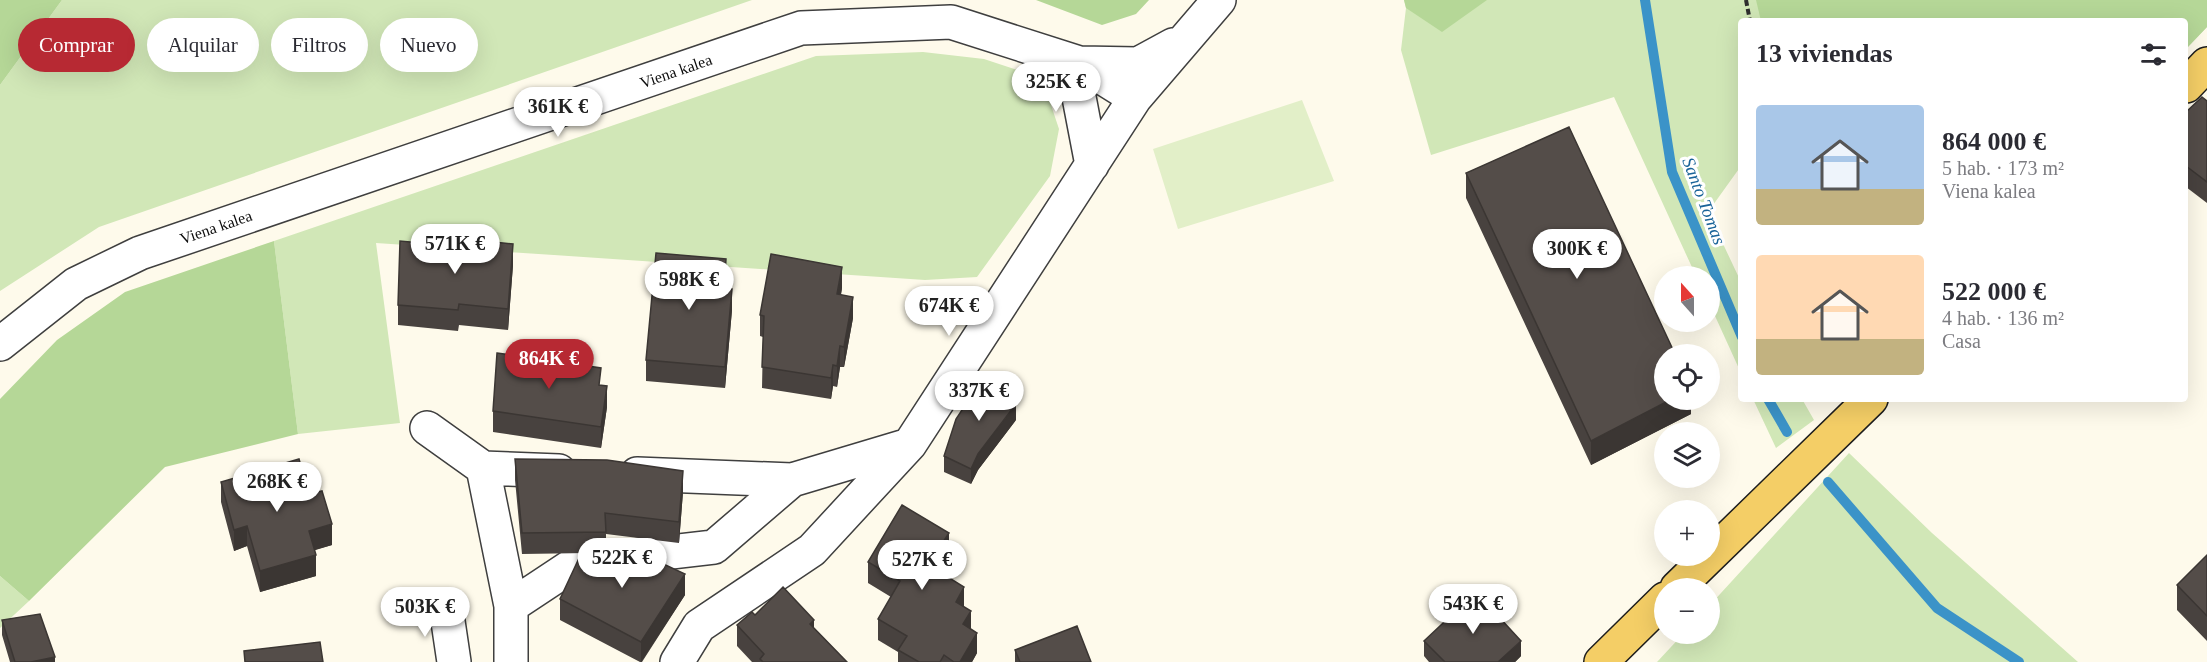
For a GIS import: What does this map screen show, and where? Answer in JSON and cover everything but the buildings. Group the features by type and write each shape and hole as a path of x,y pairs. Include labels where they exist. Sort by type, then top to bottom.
{"main road":[{"path":"1687,578 1868,402"},
{"path":"1601,662 1654,610"}],"street":[{"path":"677,662 699,626 812,550 910,444 1135,98 1219,0"},
{"name":"Viena kalea","path":"0,344 76,284 140,253 801,28 951,22 1079,63 1135,98"},
{"path":"1079,63 1138,64 1186,39"},
{"path":"1041,51 1078,92 1092,165"},
{"path":"427,428 483,468 792,480 910,444"},
{"path":"483,468 511,606 511,662"},
{"path":"511,606 576,563 714,547 792,480"},
{"path":"446,608 454,662"}],"path":[{"path":"1746,0 1749,18"}],"green space":[{"path":"0,0 62,0 49,18 18,18 18,60 0,85"},
{"path":"62,0 752,0 99,227 0,291 0,85 18,60 18,72 135,72 135,18 49,18"},
{"path":"1036,0 1149,0 1136,14 1102,25"},
{"path":"1404,0 2207,0 2207,27 2188,47 2188,18 1738,18 1738,170 1708,212 1738,276 1738,366 1720,327 1720,266 1691,266 1614,97 1431,155 1401,50 1406,8"},
{"path":"1404,0 1487,0 1442,32 1406,8"},
{"path":"1756,0 2207,0 2207,27 2188,47 2188,18 1760,18"},
{"path":"923,52 984,59 1042,78 1059,129 1050,176 977,277 925,280 376,243 400,423 298,434 274,241 816,56"},
{"path":"1302,100 1334,181 1178,229 1153,149"},
{"path":"274,241 298,434 165,467 29,601 0,576 0,399 57,340 125,292"},
{"path":"1754,402 1804,402 1814,420 1776,448"},
{"path":"1849,453 1932,533 2078,662 1657,662 1674,644 1720,644 1720,594"},
{"path":"0,576 29,601 0,628"}],"waterway":[{"name":"Santo Tomas","path":"1645,0 1672,172 1738,328"},
{"name":"Santo Tomas","path":"1770,402 1787,432"},
{"name":"Santo Tomas","path":"1828,482 1937,608 2019,662"}]}
